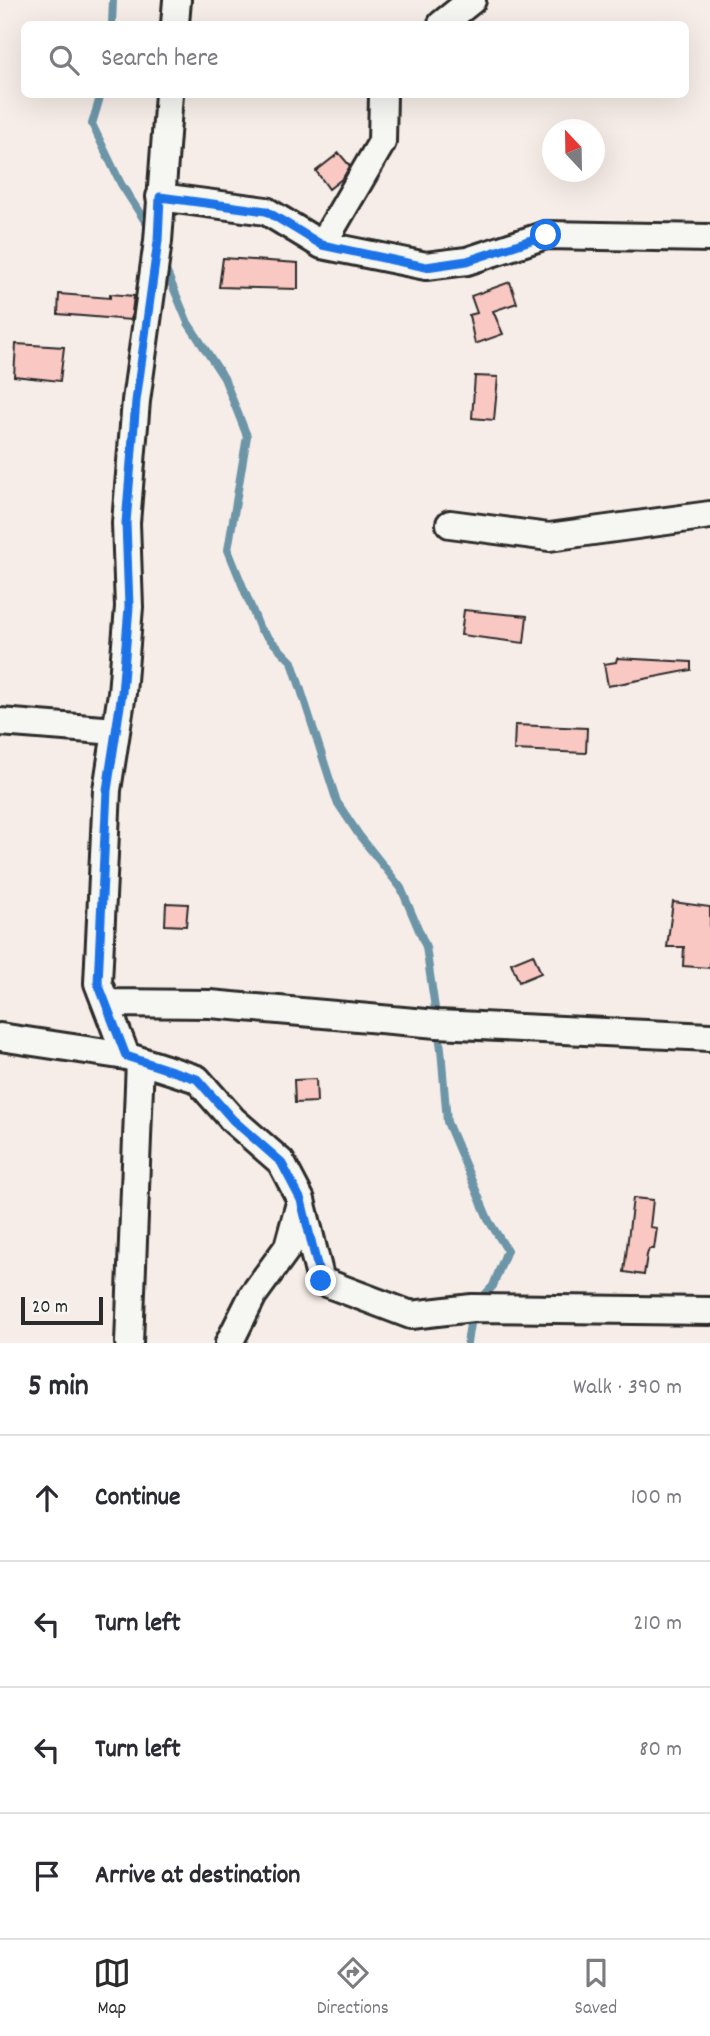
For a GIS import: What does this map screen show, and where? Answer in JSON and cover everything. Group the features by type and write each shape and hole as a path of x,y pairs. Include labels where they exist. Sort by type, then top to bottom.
{"street":[{"path":"175,21 177,0"},
{"path":"446,21 472,0"},
{"path":"129,1343 133,1058 98,983 107,790 129,607 127,510 136,401 158,241 169,98"},
{"path":"322,245 382,142 383,98"},
{"path":"160,197 266,211 322,245 426,267 467,261 546,235 710,238"},
{"path":"450,524 549,537 710,514"},
{"path":"0,722 116,731"},
{"path":"106,1003 210,1004 437,1024 710,1037"},
{"path":"2,1036 133,1058 197,1079 233,1120 281,1162 301,1200 321,1281 411,1315 472,1308 710,1311"},
{"path":"229,1343 253,1295 288,1247 301,1200"}],"building":[{"path":"339,153 350,166 343,178 329,189 316,171"},
{"path":"223,258 298,263 298,289 219,287"},
{"path":"510,282 517,303 493,311 503,334 475,344 469,315 477,313 471,296"},
{"path":"59,294 110,298 110,294 134,296 131,320 58,314"},
{"path":"16,344 64,347 60,381 14,376"},
{"path":"475,376 498,377 494,420 472,418"},
{"path":"464,610 527,616 524,643 461,635"},
{"path":"617,658 691,662 691,670 608,686 604,664 616,662"},
{"path":"515,725 587,728 586,753 514,750"},
{"path":"673,902 710,907 710,968 683,966 684,947 667,947"},
{"path":"166,903 188,904 186,926 165,925"},
{"path":"533,954 541,973 519,982 511,963"},
{"path":"316,1079 317,1102 295,1103 294,1080"},
{"path":"633,1198 653,1200 650,1227 657,1228 654,1249 649,1249 644,1275 624,1272"}],"waterway":[{"path":"112,21 113,0"},
{"path":"100,98 92,124 121,184 152,232"},
{"path":"163,263 188,323 224,378 247,436 228,550 260,629 292,662 337,802 401,888 426,947 441,1049 447,1122 489,1221 507,1250 493,1286 479,1301"},
{"path":"467,1343 472,1311"}],"route":[{"path":"321,1281 301,1200 281,1162 233,1120 197,1079 126,1056 98,983 107,790 122,693 129,607 126,523 136,401 158,241 160,197 266,211 322,245 426,267 467,261 546,235"}]}
